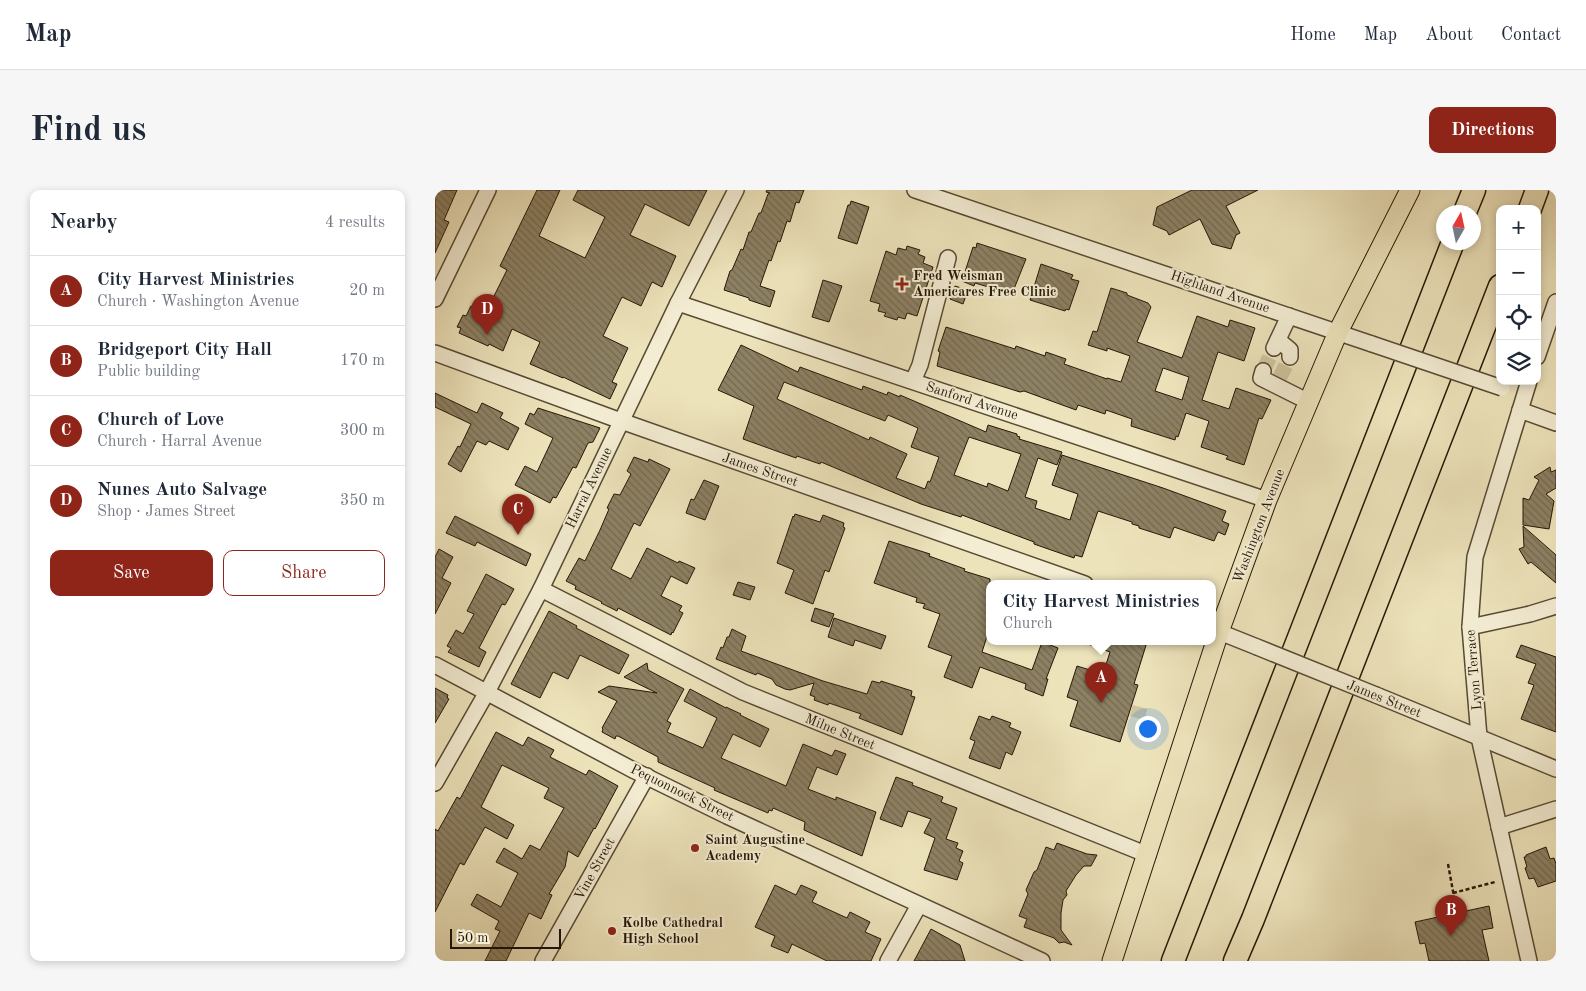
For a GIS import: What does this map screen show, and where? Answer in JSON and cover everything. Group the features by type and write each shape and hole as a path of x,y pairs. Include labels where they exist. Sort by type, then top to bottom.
{"highway":[{"path":"1468,205 1473,190"},
{"path":"1531,205 1537,190"},
{"path":"1173,961 1450,250"},
{"path":"1235,961 1496,295"},
{"path":"1241,961 1253,919"}],"main road":[{"name":"Washington Avenue","path":"1216,631 1267,500 1338,332 1410,190"},
{"name":"Washington Avenue","path":"1112,961 1212,645"}],"street":[{"path":"435,299 488,190"},
{"name":"Harral Avenue","path":"435,783 487,692 541,588 678,303 736,190"},
{"name":"Highland Avenue","path":"915,190 1502,388 1522,403 1556,423"},
{"path":"913,382 920,365 948,258"},
{"path":"1541,345 1556,302"},
{"name":"Sanford Avenue","path":"678,303 1267,500"},
{"path":"1289,316 1276,344 1289,350 1290,356"},
{"name":"James Street","path":"435,353 621,421 1074,580"},
{"path":"1263,371 1261,378 1278,383 1309,402"},
{"name":"Lyon Terrace","path":"1528,385 1475,557 1470,627 1479,737 1529,961"},
{"name":"Milne Street","path":"541,588 743,692 1147,855"},
{"path":"1470,627 1531,614 1556,606"},
{"name":"James Street","path":"1216,631 1556,769"},
{"name":"Pequonnock Street","path":"435,665 727,816 1042,961"},
{"name":"Vine Street","path":"543,961 647,776"},
{"path":"1499,827 1556,809"},
{"path":"889,961 919,904"}],"path":[{"path":"1448,864 1457,913"},
{"path":"1453,893 1495,882"}],"building":[{"path":"435,190 457,190 444,220 449,222 435,253"},
{"path":"537,190 560,190 539,236 585,258 605,217 573,200 578,190 707,190 689,226 645,204 630,235 676,256 662,287 652,282 641,306 622,297 603,336 628,348 612,382 617,384 610,399 530,364 540,342 512,329 503,351 459,333 461,328 457,327 463,315 466,316 471,306 486,312 507,270 500,266"},
{"path":"767,190 804,190 799,203 796,202 790,222 787,221 771,261 769,260 760,286 775,291 770,307 724,290 730,271 741,249 743,250 749,232 751,232 770,193 766,192"},
{"path":"1192,190 1258,190 1226,206 1240,233 1236,235 1231,249 1212,244 1200,219 1169,235 1167,231 1153,225 1157,207"},
{"path":"851,201 869,207 857,244 838,238 848,205 850,205"},
{"path":"977,243 1026,259 1012,294 975,283 974,286 962,281 973,247 976,248"},
{"name":"Fred Weisman Americares Free Clinic","path":"907,246 920,250 918,254 925,257 923,263 933,267 917,316 907,313 905,319 898,317 897,320 884,316 886,313 878,311 880,304 870,301 886,251 896,255 898,248 906,250"},
{"path":"1041,264 1073,275 1071,279 1079,281 1069,310 1066,309 1065,311 1030,300"},
{"path":"823,280 842,286 829,322 812,317"},
{"path":"955,286 968,290 963,304 950,299"},
{"path":"1111,288 1127,293 1127,295 1148,303 1151,307 1137,342 1182,358 1197,316 1228,327 1230,320 1255,328 1244,361 1218,352 1202,400 1229,409 1236,388 1271,400 1262,419 1259,418 1244,465 1226,459 1228,456 1201,447 1209,421 1186,413 1178,437 1176,436 1175,440 1131,426 1132,419 1106,410 1105,414 1078,405 1076,410 1024,391 1020,392 937,366 940,352 938,351 946,327 1015,349 1016,346 1045,356 1046,352 1066,359 1064,364 1121,382 1130,356 1107,348 1107,351 1088,345 1093,331 1097,332","holes":["1163,368 1189,377 1182,400 1155,391"]},
{"path":"741,345 798,372 800,367 862,390 863,386 887,395 888,392 900,397 900,395 986,432 988,425 1017,434 1020,437 1019,439 1062,452 1057,465 1038,458 1025,497 1037,501 1035,508 1070,520 1078,494 1052,485 1062,455 1226,511 1222,521 1229,524 1225,535 1218,532 1214,541 1174,527 1170,538 1139,528 1139,526 1132,524 1132,522 1098,511 1082,557 1075,555 1074,558 962,515 961,517 921,504 821,462 820,464 797,456 796,458 743,439 754,406 718,390","holes":["784,382 885,421 888,415 918,428 911,447 939,457 930,482 928,481 925,489 896,478 907,454 870,437 869,440 777,399","969,437 1021,454 1008,491 988,483 987,487 954,475"]},
{"path":"435,393 477,413 482,403 503,413 500,418 519,428 508,450 489,441 486,445 477,441 461,472 448,464 458,446 460,447 471,424 435,407"},
{"path":"538,408 600,428 593,442 588,443 576,468 573,467 556,498 553,497 550,503 515,485 525,466 537,472 553,438 525,424 530,413 534,415"},
{"path":"634,457 648,462 649,459 670,469 640,526 634,523 611,569 631,579 647,548 678,563 679,561 695,568 687,584 671,576 661,596 682,606 679,611 683,613 671,635 618,608 617,611 601,603 575,589 576,586 566,581 579,558 585,561 614,494 620,495 631,474 627,471"},
{"path":"1550,467 1551,472 1556,470 1556,488 1546,494 1554,501 1549,529 1523,525 1523,498 1529,500 1539,480 1534,477"},
{"path":"704,480 719,486 705,520 686,513 691,499 694,500"},
{"path":"795,514 820,522 823,515 844,523 843,527 845,528 829,572 825,570 813,604 785,593 794,570 777,563"},
{"path":"455,516 531,554 526,566 477,542 475,546 446,533"},
{"path":"1523,526 1556,555 1556,583 1531,562 1528,564 1519,549 1524,547"},
{"path":"889,541 930,554 929,556 965,569 964,571 990,579 986,580 986,640 982,652 1032,670 1041,645 1050,645 1058,648 1046,679 1048,679 1043,696 1025,689 1026,684 980,667 972,688 944,677 952,656 928,647 940,614 923,608 925,604 916,602 917,598 874,583"},
{"path":"439,549 453,557 442,578 451,583 435,614 435,557"},
{"path":"486,574 514,589 505,605 502,604 479,648 486,652 479,667 448,652 451,648 447,646 456,630 463,634 474,614 467,611"},
{"path":"738,582 755,587 750,600 733,595"},
{"path":"815,608 834,614 829,627 811,621"},
{"path":"549,611 577,626 576,628 629,655 619,674 580,655 568,679 553,672 540,698 511,684"},
{"path":"834,618 886,636 881,649 855,640 853,646 828,637"},
{"path":"732,629 746,636 741,651 823,681 867,694 872,681 880,683 881,681 912,691 911,696 915,697 902,735 859,718 861,714 814,700 815,697 810,695 814,683 790,690 785,689 776,685 772,679 757,673 756,675 716,659"},
{"path":"1091,645 1146,645 1134,684 1138,685 1120,742 1070,726 1078,701 1067,697 1077,666 1103,674 1110,652"},
{"path":"1521,645 1556,657 1556,732 1521,719 1534,685 1528,683 1536,664 1516,657"},
{"path":"647,663 648,670 684,689 667,721 671,723 667,732 703,748 717,718 684,701 690,689 769,729 760,747 733,734 721,758 786,786 803,744 832,756 835,750 846,754 837,775 817,767 808,789 876,812 862,856 804,830 805,822 773,808 768,813 714,790 715,788 658,762 658,757 618,736 615,739 602,732 602,728 617,701 598,692 609,686 657,693 624,677"},
{"path":"435,688 448,695 447,698 449,699 435,723"},
{"path":"979,716 990,720 992,716 1011,723 1009,727 1021,732 1012,755 1006,752 1000,769 969,758 975,741 970,739"},
{"path":"496,732 523,746 528,737 554,750 550,757 586,775 589,770 618,786 578,857 568,851 565,867 549,894 552,895 541,919 529,913 506,961 485,961 500,931 495,929 499,921 471,905 477,894 501,907 518,873 496,862 504,848 522,859 530,845 540,850 564,808 544,798 549,788 502,765 481,807 514,825 507,839 485,827 464,865 460,863 435,912 435,829 438,831 457,797 460,799"},
{"path":"896,777 943,797 941,802 957,808 946,839 958,843 956,848 963,851 959,861 963,863 957,880 924,870 935,838 924,833 931,819 908,811 902,827 880,819"},
{"path":"1057,843 1087,854 1097,855 1091,866 1084,866 1076,875 1063,900 1061,930 1072,945 1064,942 1059,943 1054,938 1024,927 1027,919 1019,916 1028,894 1026,890 1034,872 1037,870 1046,847 1054,850"},
{"path":"1546,847 1550,859 1554,858 1556,864 1556,881 1538,887 1534,878 1529,879 1524,857"},
{"path":"775,885 796,895 801,885 817,892 812,902 847,918 850,912 870,922 865,932 881,939 871,961 827,961 792,944 788,953 771,946 775,936 755,927"},
{"path":"1489,906 1493,928 1482,930 1489,961 1429,961 1425,943 1420,944 1415,922"},
{"path":"931,929 960,945 965,961 914,961"}],"tunnel":[{"path":"1263,371 1274,348"},
{"path":"1279,379 1290,357"},
{"path":"1137,718 1140,707"}],"place":[{"name":"Fred Weisman Americares Free Clinic","path":"902,284"},
{"name":"Nunes Auto Salvage","path":"487,335"},
{"name":"Church of Love","path":"518,535"},
{"name":"City Harvest Ministries","path":"1101,703"},
{"name":"Saint Augustine Academy","path":"695,848"},
{"name":"Kolbe Cathedral High School","path":"612,931"},
{"name":"Bridgeport City Hall","path":"1451,936"}]}
